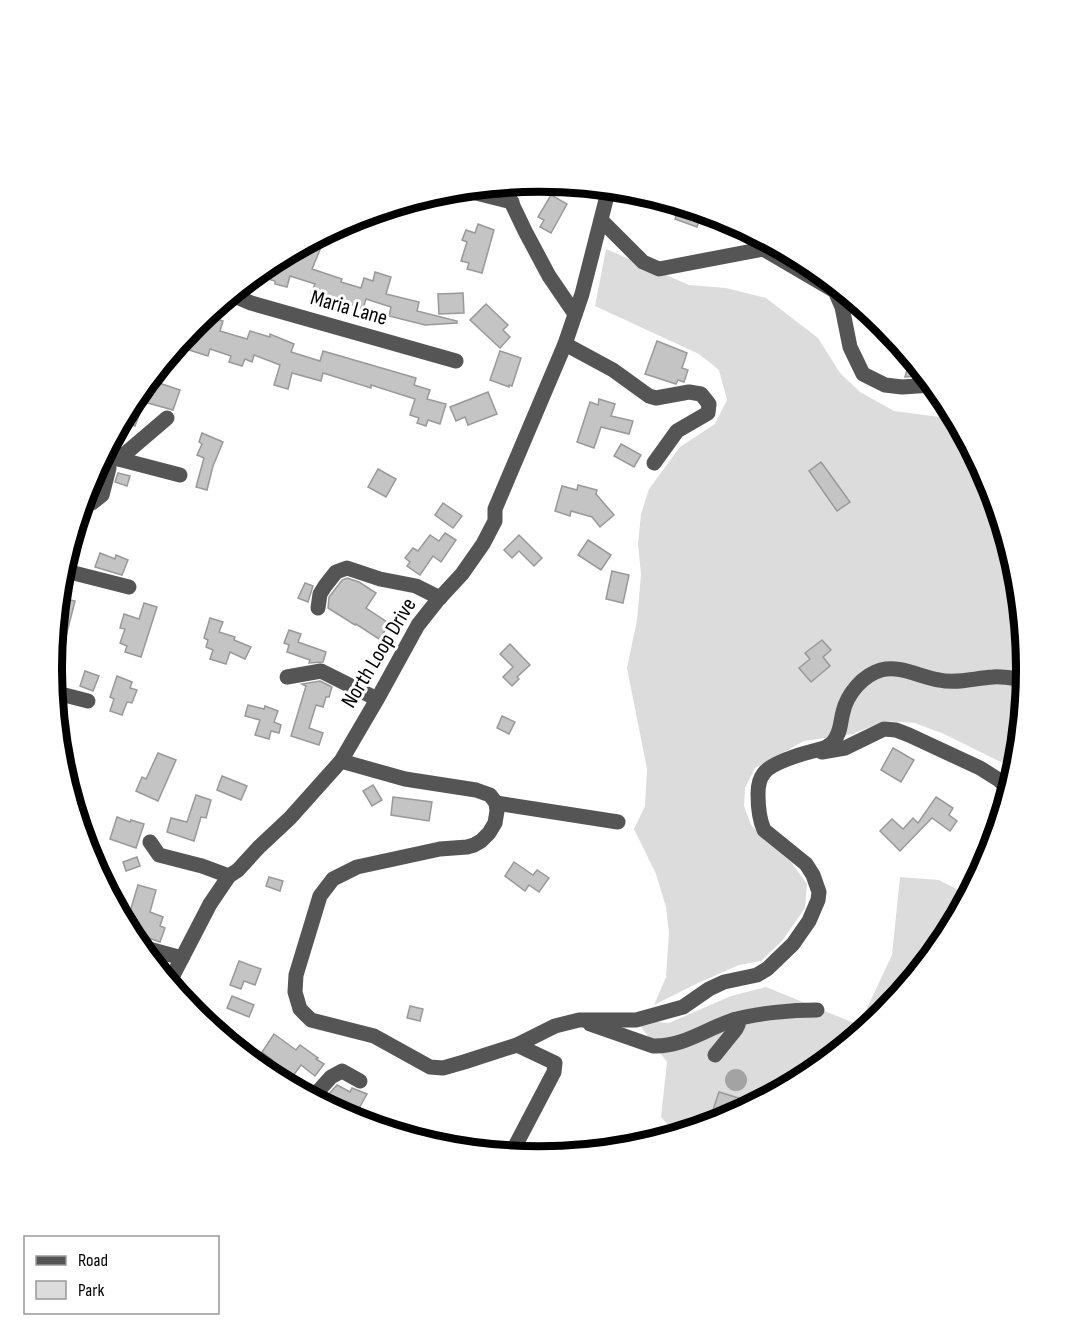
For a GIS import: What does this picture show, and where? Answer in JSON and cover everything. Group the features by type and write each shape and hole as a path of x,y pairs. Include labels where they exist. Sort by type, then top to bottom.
{"street":[{"path":"510,193 525,231 549,276 575,314"},
{"name":"North Loop Drive","path":"173,975 210,904 229,876 238,870 290,818 340,762 418,626 462,574 491,530 495,520 495,509 565,344 607,197"},
{"path":"601,220 643,262 659,269 763,249 809,276"},
{"name":"Maria Lane","path":"239,298 456,361"},
{"path":"839,299 850,347 863,374 885,385 922,386"},
{"path":"565,344 613,370 649,396 656,398 689,392 701,394 709,404 708,413 677,431 654,463"},
{"path":"119,459 167,418"},
{"path":"112,457 180,475"},
{"path":"92,503 102,495 109,468 107,467"},
{"path":"318,608 320,594 325,586 336,572 347,568 380,579 416,586 440,598"},
{"path":"72,572 129,587"},
{"path":"340,762 405,779 476,790 490,795 496,803 495,823 489,833 474,845 440,849 357,867 333,879 320,896 296,975 295,992 300,1009 311,1020 374,1036 430,1067 443,1068 517,1045 555,1026 579,1020 636,1020 683,1007 709,989 724,982 757,975 767,969 793,944 809,921 818,900 818,887 806,864 769,836 760,823 758,788 764,773 770,767 783,761 830,746 839,733 843,710 851,693 858,684 879,670 896,669 939,681 953,682 996,676 1015,679"},
{"path":"286,676 321,671 377,699"},
{"path":"63,695 88,701"},
{"path":"801,755 845,748 884,729 896,730 980,768 1001,782"},
{"path":"496,803 618,822"},
{"path":"150,842 159,855 202,866 229,876"},
{"path":"154,950 182,958"},
{"path":"579,1020 653,1046 664,1046 691,1039 734,1020 818,1010"},
{"path":"715,1056 736,1029 738,1025 734,1020"},
{"path":"516,1145 554,1072 555,1063 517,1045"},
{"path":"318,1092 331,1077 342,1071 360,1081"}],"green space":[{"path":"606,249 689,285 726,288 766,298 818,338 840,373 860,392 894,411 944,418 966,458 990,516 1006,576 1014,638 1016,669 1014,700 1005,764 944,734 915,723 884,721 853,734 804,741 755,768 745,788 744,806 751,825 791,862 807,884 805,908 782,941 761,961 739,965 654,1005 666,977 669,933 666,907 656,874 634,829 645,806 647,769 627,668 637,620 641,575 638,544 641,514 649,489 680,447 715,424 727,400 719,370 699,354 595,306"},
{"path":"900,877 939,880 960,891 952,908 917,959 897,984 861,1020 892,955"},
{"path":"766,987 857,1024 804,1066 777,1082 721,1110 670,1128 661,1117 667,1062 636,1020 669,1023 731,996"}],"shaded area":[{"path":"736,1069 744,1072 747,1080 744,1088 736,1091 728,1088 725,1080 728,1072"}],"building":[{"path":"551,195 567,204 551,233 540,227 544,220 538,217"},
{"path":"677,213 699,220 697,227 675,219"},
{"path":"478,224 494,230 482,273 467,269 469,263 461,261 467,242 462,240 466,230 475,233"},
{"path":"321,245 312,269 361,288 364,278 373,281 375,272 391,277 386,294 419,302 417,311 457,321 457,323 425,325 389,316 391,307 366,299 363,309 346,303 345,307 311,293 315,284 290,276 287,287 275,284 275,281 265,278"},
{"path":"463,293 464,313 439,314 438,294"},
{"path":"486,304 508,325 503,330 510,337 500,348 470,320"},
{"path":"215,319 223,321 220,331 247,339 250,331 270,337 270,334 294,344 291,352 320,361 323,351 416,378 414,385 430,390 427,399 446,404 440,424 428,420 426,426 417,423 419,418 410,415 415,399 371,385 371,388 323,373 321,381 292,373 288,389 274,385 280,365 254,355 252,362 245,359 242,366 229,362 231,356 210,349 208,356 189,350 192,342 207,326 210,327"},
{"path":"657,341 687,353 682,368 688,370 684,382 678,380 676,384 645,374"},
{"path":"500,351 521,358 512,386 509,385 509,387 490,380"},
{"path":"908,368 915,376 905,377"},
{"path":"157,382 180,390 173,410 144,402 135,426 129,424 142,404"},
{"path":"488,392 497,414 468,425 465,417 456,421 450,407"},
{"path":"599,399 615,404 611,416 633,421 629,434 601,427 594,448 577,442 590,402 598,405"},
{"path":"202,433 223,442 213,466 207,490 196,487 204,458 197,455 202,444 199,442"},
{"path":"621,444 641,455 634,467 614,456"},
{"path":"821,462 850,502 837,511 809,471"},
{"path":"378,469 396,479 386,497 368,487"},
{"path":"118,473 130,476 127,486 115,482"},
{"path":"578,485 597,490 596,494 614,515 600,527 592,517 571,511 570,516 555,511 562,486 577,490"},
{"path":"443,503 462,516 453,528 435,515"},
{"path":"445,533 456,540 441,562 433,556 420,575 407,566 410,562 405,558 413,548 418,551 430,535 439,541"},
{"path":"519,535 542,558 534,566 519,551 512,558 504,550"},
{"path":"588,540 611,555 601,570 578,555"},
{"path":"100,553 115,559 116,555 128,560 122,575 95,567"},
{"path":"612,571 629,575 623,603 606,599"},
{"path":"347,578 359,582 376,593 366,608 390,624 379,639 328,608 329,597 342,580"},
{"path":"305,583 313,586 308,602 298,598"},
{"path":"67,599 75,601 66,636 63,635"},
{"path":"144,603 157,607 141,657 125,652 127,646 120,643 125,629 120,628 124,614 139,619"},
{"path":"210,618 223,622 219,632 235,637 234,640 251,647 245,659 230,652 226,664 210,659 213,650 206,647 208,640 204,638"},
{"path":"289,630 301,634 298,642 326,652 323,662 309,663 310,660 287,652 289,645 284,643"},
{"path":"822,640 831,650 823,657 830,666 811,682 799,668 810,659 805,653"},
{"path":"510,644 530,665 517,677 519,679 512,686 503,677 513,667 500,654"},
{"path":"85,671 99,676 93,691 80,686"},
{"path":"117,676 132,682 130,688 137,690 132,703 127,702 122,715 110,711 114,699 110,697"},
{"path":"320,681 332,687 323,707 316,705 309,728 323,733 319,745 291,736 306,686 302,684"},
{"path":"248,705 264,709 265,706 278,711 274,722 281,725 279,733 271,731 269,739 255,735 260,720 245,716"},
{"path":"502,716 515,722 509,734 497,728"},
{"path":"893,748 914,760 901,782 881,770"},
{"path":"158,753 176,760 158,801 136,791 142,777 146,779"},
{"path":"222,776 247,786 241,800 217,790"},
{"path":"373,785 382,800 372,806 363,791"},
{"path":"196,795 211,800 206,818 201,817 194,841 167,832 171,818 187,822"},
{"path":"393,797 432,802 429,821 391,815"},
{"path":"936,797 953,808 949,815 957,821 950,831 932,818 900,851 880,831 892,819 903,829 913,818 918,823"},
{"path":"117,817 144,824 136,848 110,839"},
{"path":"137,857 140,866 126,871 123,862"},
{"path":"514,862 533,875 537,870 549,878 539,892 529,885 525,891 505,876"},
{"path":"269,877 283,881 280,891 266,886"},
{"path":"138,885 156,890 150,912 163,917 160,926 165,928 160,942 144,936 129,914"},
{"path":"239,961 261,969 255,985 244,981 241,989 230,985"},
{"path":"232,996 254,1005 249,1017 227,1008"},
{"path":"410,1006 423,1009 420,1021 407,1018"},
{"path":"274,1034 296,1050 300,1045 324,1064 315,1076 301,1065 293,1076 280,1066 278,1069 270,1063 272,1060 262,1052"},
{"path":"337,1085 350,1092 352,1088 367,1094 358,1111 327,1096"},
{"path":"719,1092 742,1099 742,1100 712,1113"}]}
